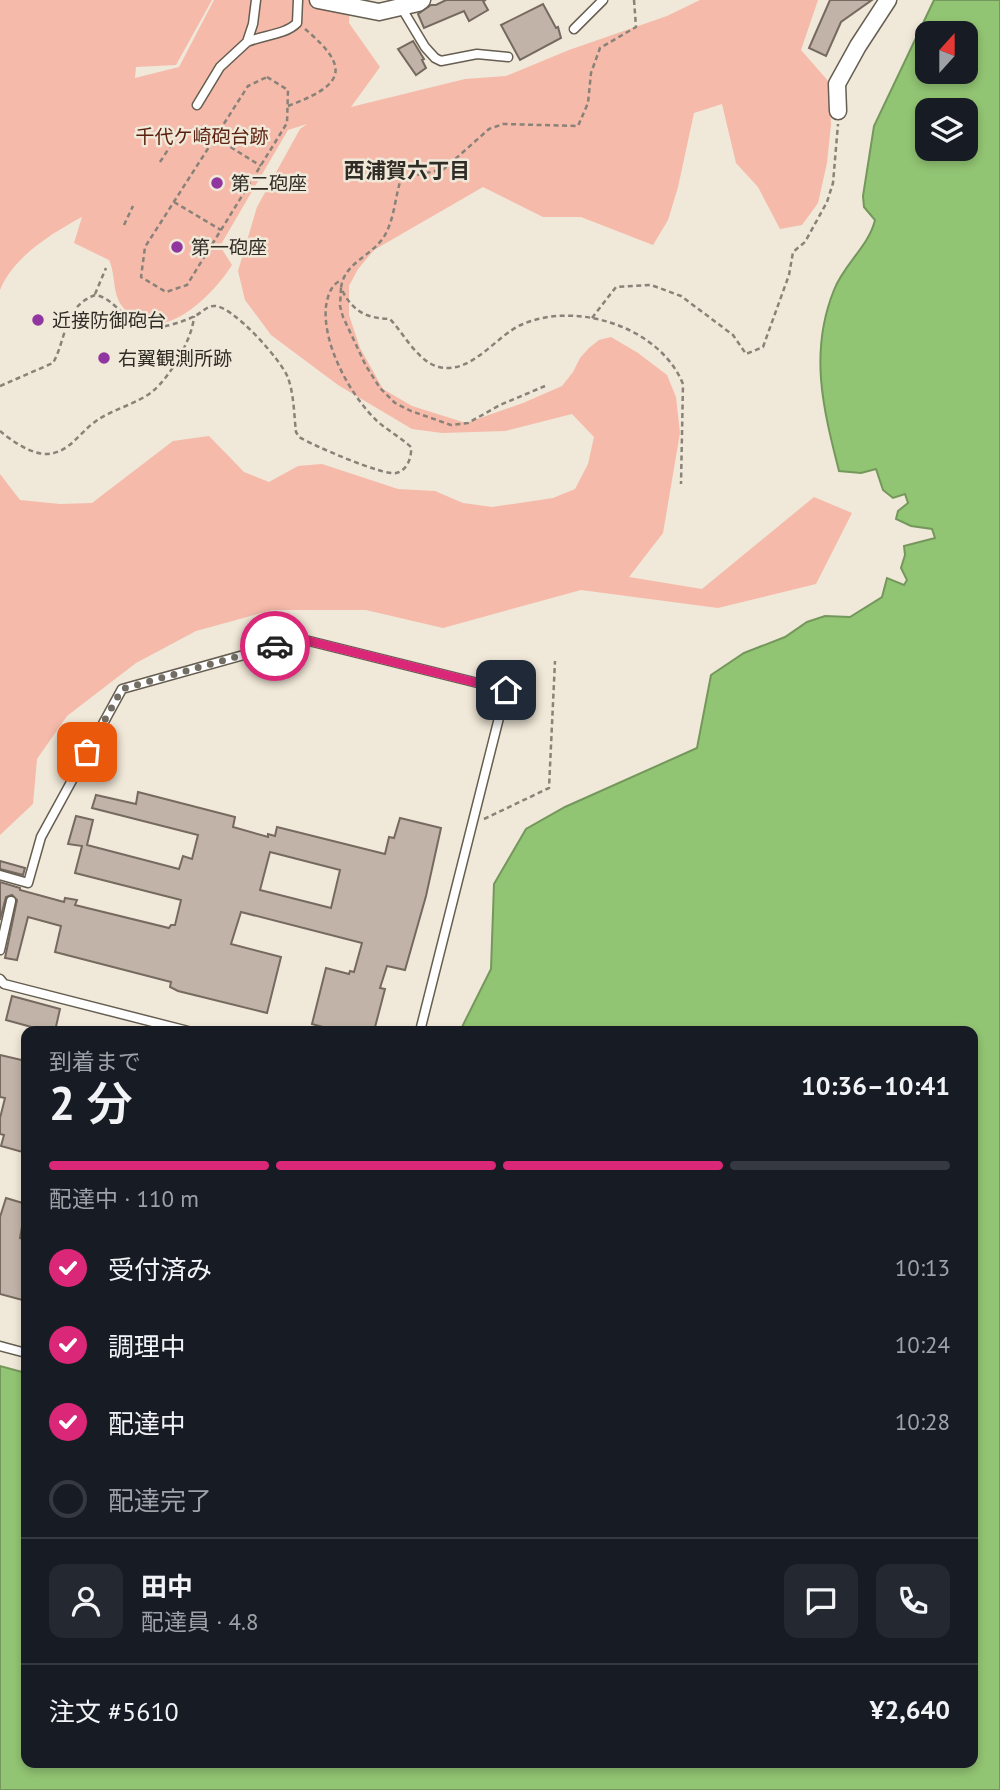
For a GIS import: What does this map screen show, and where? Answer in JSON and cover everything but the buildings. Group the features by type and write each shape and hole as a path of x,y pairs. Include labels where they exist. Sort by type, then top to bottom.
{"street":[{"path":"318,0 379,12 422,0"},
{"path":"838,111 837,84 888,0"}],"lane":[{"path":"247,42 256,0"},
{"path":"197,104 220,68 247,42 260,36 290,30 297,23 298,0"},
{"path":"574,29 603,0"},
{"path":"401,7 425,47 441,61 477,54 508,57"},
{"path":"0,875 28,883 41,836 122,689 301,639 506,690 421,1026"},
{"path":"0,950 3,921 10,901"},
{"path":"0,979 4,984 168,1026"},
{"path":"0,1346 21,1352"}],"path":[{"path":"545,386 500,405 468,423 451,425 395,403 380,388 366,366 343,317 340,306 342,280 354,264 377,247 387,232 400,182 405,178 444,169 489,128 503,124 578,126 588,103 591,73 600,48 636,27 634,0"},
{"path":"287,106 331,86 335,76 334,64 327,50 297,23"},
{"path":"267,77 288,90 287,123 187,285 166,292 141,277 145,247 215,138 248,86 267,77"},
{"path":"592,318 615,287 651,285 681,296 733,335 746,354 763,347 789,275 793,252 805,242 827,202 833,183 838,111"},
{"path":"215,138 261,166"},
{"path":"160,162 173,142"},
{"path":"174,202 221,230"},
{"path":"124,225 133,206"},
{"path":"95,295 106,268"},
{"path":"0,386 53,363 72,312 87,298 104,296 129,319 150,328 194,316 215,305 227,310 249,329 287,375 299,437 394,474 404,470 411,447 376,420 353,391 333,352 326,331 328,296 336,282 342,280"},
{"path":"341,288 348,302 364,316 390,319 418,353 439,367 451,368 469,361 491,348 521,324 543,316 578,316 608,321 642,338 678,373 683,384 681,484"},
{"path":"0,431 23,446 44,454 69,446 99,418 153,392 170,372 188,340 194,326 194,316"},
{"path":"472,825 549,788 555,661"}],"green space":[{"name":"千代ケ崎砲台跡","path":"0,0 212,0 176,65 136,67 135,78 179,67 214,0 350,0 349,23 380,67 351,107 465,79 506,76 569,50 667,16 700,0 818,0 801,50 829,82 831,124 827,163 818,203 802,225 780,229 758,187 736,163 722,104 694,113 668,220 653,245 581,217 543,217 483,187 374,250 358,269 349,286 349,315 360,348 383,389 412,406 466,423 562,386 580,358 599,340 611,337 638,353 667,375 676,397 680,433 663,533 629,577 702,589 814,497 852,513 816,584 718,608 581,590 443,628 366,610 272,610 196,631 136,663 67,716 37,759 33,804 0,835 0,474 20,500 60,504 92,503 173,441 209,436 244,472 269,482 298,466 322,464 398,489 435,491 463,503 492,507 553,498 575,489 588,464 594,437 572,414 505,431 442,433 412,429 338,385 271,335 245,300 238,271 257,207 300,129 307,124 288,130 220,246 232,265 211,292 182,315 167,322 151,324 136,319 122,306 109,260 74,243 82,217 35,247 14,267 0,290"}],"shaded area":[{"path":"934,0 1000,0 1000,1790 0,1790 0,1366 21,1372 21,1768 978,1768 978,1026 462,1026 491,969 494,884 526,829 565,807 697,748 711,675 744,653 785,637 807,622 825,616 850,617 882,597 887,578 904,585 907,580 901,568 905,555 904,546 935,538 932,529 911,526 896,519 898,511 908,503 905,494 893,498 883,490 876,469 861,473 839,471 828,425 821,380 822,336 826,313 838,281 867,238 875,220 864,207 863,196 874,126 915,40 915,84 978,84 978,21 924,21"}],"way so far":[{"path":"87,752 122,689 275,646"}],"place":[{"name":"第二砲座","path":"217,183"},
{"name":"第一砲座","path":"177,247"},
{"name":"近接防御砲台","path":"38,320"},
{"name":"右翼観測所跡","path":"104,358"}],"district":[{"name":"西浦賀六丁目","path":"407,171"}],"route":[{"path":"275,646 301,639 506,690"}]}
